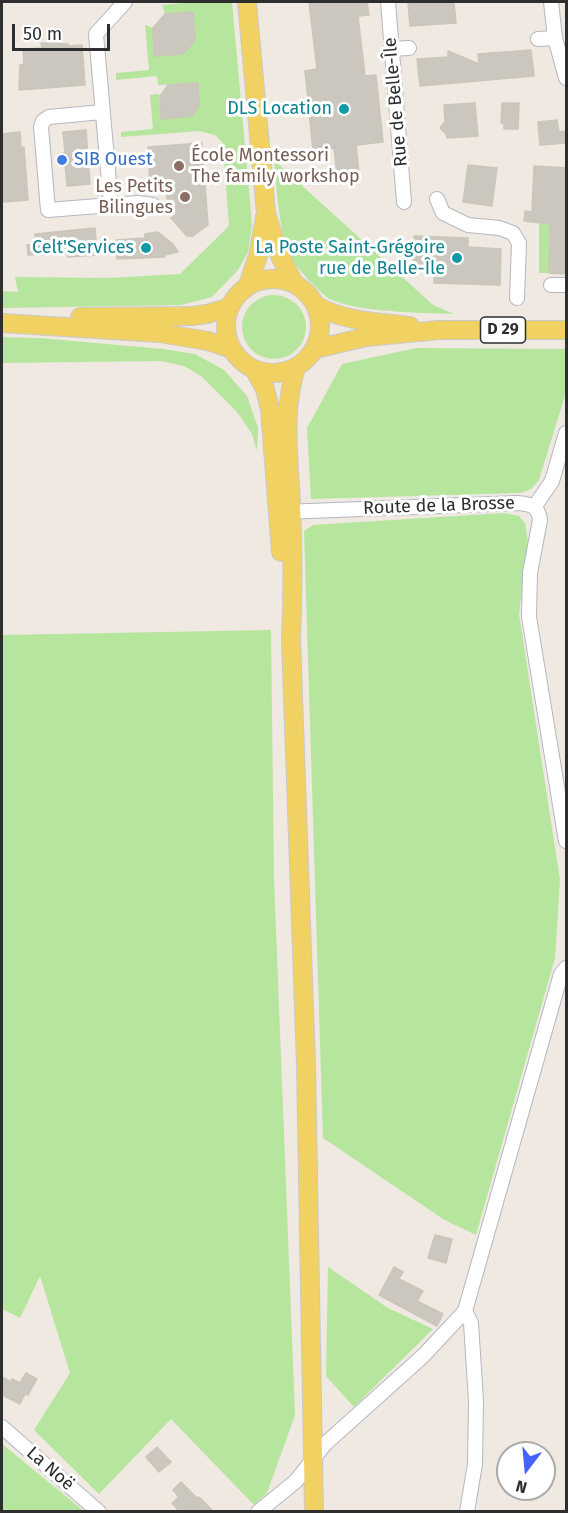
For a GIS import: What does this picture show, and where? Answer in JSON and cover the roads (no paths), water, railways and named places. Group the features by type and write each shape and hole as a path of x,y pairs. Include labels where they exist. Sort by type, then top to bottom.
{"main road":[{"path":"247,2 266,213 280,256 294,283 311,297 316,306 321,327 315,349 304,362 296,367 275,373 254,369"},
{"path":"249,285 258,256 266,213"},
{"path":"294,283 271,278 249,285 241,291 230,307 226,328 232,349 238,357 254,369 265,389 284,512 293,596 291,639 306,1064 314,1512"},
{"name":"D 29","path":"316,306 349,319 439,330"},
{"path":"25,323 74,318 192,316 230,307"},
{"path":"2,322 160,333 208,341 232,349"},
{"name":"D 29","path":"315,349 366,338 439,330 567,330"},
{"path":"284,512 287,417 296,367"}],"street":[{"path":"111,205 96,34 125,2"},
{"name":"Rue de Belle-Île","path":"388,2 404,202"},
{"path":"551,2 555,38 567,78"},
{"path":"538,39 555,38"},
{"path":"392,49 409,48"},
{"path":"102,112 49,117 43,121 41,128 48,210 138,203 153,205"},
{"path":"437,199 443,213 468,225 499,228 513,233 519,243 517,298"},
{"path":"551,285 567,285"},
{"path":"535,506 552,481 567,433"},
{"name":"Route de la Brosse","path":"284,512 518,503 535,506 540,520 530,573 529,617 567,841"},
{"path":"258,1512 296,1481 326,1444 423,1356 465,1311 561,975 567,968"},
{"path":"465,1311 471,1323 476,1401 475,1464 467,1512"},
{"name":"La Noë","path":"2,1427 99,1512"}],"place":[{"name":"DLS Location","path":"344,109"},
{"name":"SIB Ouest","path":"62,160"},
{"name":"École Montessori The family workshop","path":"179,166"},
{"name":"Les Petits Bilingues","path":"185,197"},
{"name":"Celt'Services","path":"146,248"},
{"name":"La Poste Saint-Grégoire rue de Belle-Île","path":"457,258"}]}
